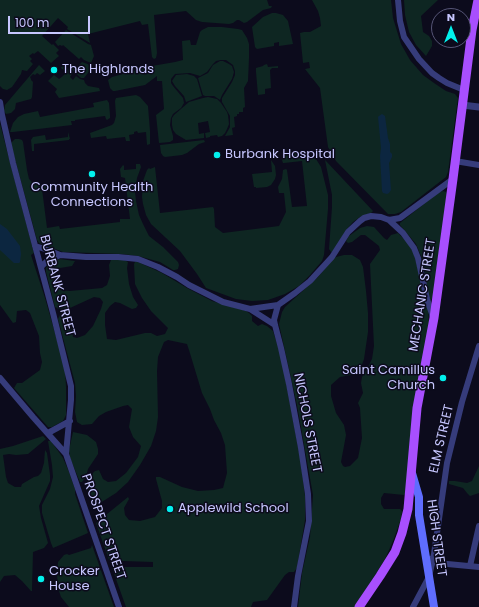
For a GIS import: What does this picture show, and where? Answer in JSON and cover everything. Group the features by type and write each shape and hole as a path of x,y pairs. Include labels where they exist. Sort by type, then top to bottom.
{"main road":[{"name":"MECHANIC STREET","path":"359,607 391,559 399,542 406,520 412,473 417,408 434,318 472,30 478,0"},
{"name":"HIGH STREET","path":"412,473 419,497 425,553 434,607"}],"street":[{"path":"398,0 400,21 404,37 418,59 439,78 464,90"},
{"name":"BURBANK STREET","path":"0,102 13,163 71,386 70,421 66,454"},
{"path":"462,104 479,107"},
{"path":"455,161 479,165"},
{"path":"250,309 278,305 301,289 336,252 348,232 364,218 376,216 389,220 404,216 453,179"},
{"path":"389,220 403,233 414,248 418,258 427,299 434,318"},
{"path":"35,246 60,255 138,259 158,267 223,302 250,309 275,325"},
{"path":"41,267 47,261 60,255"},
{"name":"NICHOLS STREET","path":"278,305 274,320 289,384 308,494 308,521 294,607"},
{"name":"ELM STREET","path":"413,607 429,577 447,463 462,402 479,346"},
{"path":"0,378 66,454"},
{"path":"48,433 70,421"},
{"name":"PROSPECT STREET","path":"66,454 119,607"},
{"path":"470,566 479,526"},
{"path":"425,553 432,560 440,563 479,567"},
{"path":"429,577 433,568 440,563"}],"green space":[{"path":"0,0 267,0 269,6 272,6 271,8 263,10 244,23 239,20 229,24 202,22 196,20 186,11 154,15 157,53 156,58 154,59 152,57 148,24 142,25 140,21 88,34 90,43 67,29 68,27 58,18 42,36 59,50 56,53 59,56 51,63 38,51 34,54 33,53 29,56 32,59 30,61 33,64 27,71 22,70 12,87 7,90 0,86"},
{"path":"312,0 391,0 393,18 401,44 410,60 423,75 446,91 455,94 458,98 448,172 446,177 401,212 388,214 336,161 328,147 320,88 305,69 310,68 309,62 303,63 300,33 310,32 321,26 318,11"},
{"path":"404,0 438,0 421,16 423,32 431,39 431,48 426,56 416,45 409,32 405,15"},
{"path":"272,13 283,15 288,21 293,44 279,46 279,42 274,43 274,46 257,49 255,47 252,27 263,17"},
{"path":"208,27 222,27 242,30 247,38 249,44 248,81 244,88 245,107 243,108 243,112 239,112 237,116 234,117 235,127 232,128 233,135 225,136 230,127 230,116 222,102 222,98 235,75 233,65 226,60 216,61 207,72 200,76 190,73 175,74 171,79 171,83 183,98 184,103 171,118 170,125 173,140 170,142 159,143 156,115 164,109 162,81 157,81 157,76 145,85 113,91 110,88 108,80 112,77 152,66 183,60 182,41 190,40 191,45 196,45 200,32"},
{"path":"66,30 91,45 94,56 91,63 81,57 79,59 63,45 58,46 55,42"},
{"path":"220,61 232,66 234,72 232,79 220,100 214,96 203,95 198,78 208,73 213,65"},
{"path":"82,62 90,65 91,69 84,78 81,78 70,68 71,66 75,69"},
{"path":"267,64 268,67 278,66 278,68 272,68 270,70 271,88 265,89 265,94 258,95 256,68"},
{"path":"39,65 45,71 40,75 37,73 30,77 33,82 31,99 16,103 15,109 11,113 6,114 4,111 5,105"},
{"path":"63,65 73,73 70,77 73,80 76,76 84,80 88,86 99,88 100,91 59,98 55,92 57,89 48,81 54,75 59,79 63,76 66,72 61,68"},
{"path":"187,74 194,76 197,79 202,96 186,102 184,96 172,81 176,75"},
{"path":"136,95 140,97 148,106 150,144 147,145 146,132 138,133 137,131 134,132 134,134 129,135 130,141 126,141 125,137 107,139 106,136 91,138 90,133 114,123 116,116 116,98"},
{"path":"208,97 217,99 227,112 229,124 225,133 222,136 218,137 217,135 206,138 205,133 210,132 208,121 198,123 199,134 204,133 204,138 186,140 176,134 172,125 172,118 174,115 189,102"},
{"path":"107,100 109,103 110,118 107,120 105,116 71,121 72,125 10,132 13,123 18,117 24,114 38,111 40,117 94,107 93,103"},
{"path":"0,124 34,253 31,255 65,368 66,415 63,421 52,427 48,427 14,388 17,383 22,383 40,370 42,362 39,336 30,313 26,310 17,311 16,322 13,323 0,305"},
{"path":"68,132 69,140 34,144 34,151 32,151 31,140 33,137 45,135 46,140 68,137"},
{"path":"15,139 22,140 23,142 29,179 34,184 47,186 46,189 42,189 47,228 59,226 60,229 120,222 120,219 130,219 125,178 121,177 120,169 123,165 124,170 136,169 136,164 140,164 141,167 137,178 135,192 139,215 149,236 178,262 178,269 173,270 160,262 138,256 63,252 39,243 12,148 11,143"},
{"path":"204,140 205,142 199,144 182,155 165,157 161,153 160,145"},
{"path":"289,152 305,153 316,159 321,167 328,195 324,255 322,261 299,286 285,294 268,300 252,301 236,299 206,288 180,251 151,224 146,215 142,197 143,181 147,170 155,167 160,213 213,207 215,227 223,233 279,226 286,212 284,193 279,193 278,187 282,179 283,170 287,170 292,207 307,206 302,161 283,163 282,160 284,156"},
{"path":"271,160 275,166 275,179 271,185 267,187 254,187 252,174 272,172"},
{"path":"325,160 373,211 353,222 332,252 329,249 332,195"},
{"path":"443,191 447,194 433,297 431,300 429,299 421,256 416,244 400,225 400,223 439,192"},
{"path":"367,226 374,227 387,240 391,235 398,233 408,243 414,254 428,310 429,323 406,493 404,495 384,493 381,498 381,504 384,509 400,509 402,511 401,519 385,559 355,607 298,607 302,573 310,537 313,495 297,405 279,324 285,307 318,277 333,259 344,255 352,255 360,260 363,267 368,313 368,332 364,359 360,370 356,374 340,377 331,385 331,396 336,413 344,425 346,435 341,462 345,467 350,466 358,458 362,438 360,408 358,403 363,393 361,383 362,377 372,359 374,346 370,264 380,250 379,246 365,235 361,235 352,242 348,243 346,241 349,236 360,228"},
{"path":"60,259 75,261 72,266 54,270 55,283 61,290 70,291 102,288 107,285 110,276 109,265 111,260 124,260 128,262 127,268 129,284 133,297 138,305 136,308 132,309 115,302 110,306 105,313 107,339 116,340 145,333 151,333 157,336 165,334 168,328 151,311 135,284 135,262 162,273 212,301 246,311 252,316 252,321 258,326 262,324 273,331 281,356 301,463 305,496 305,520 297,568 294,572 289,572 285,575 267,600 253,602 251,607 126,607 112,567 153,567 153,562 111,562 96,523 128,497 129,499 124,508 125,515 129,520 140,521 155,517 162,508 162,501 156,477 160,477 182,487 198,491 223,488 227,473 225,445 202,393 187,344 168,340 164,342 158,357 158,417 156,431 151,446 128,482 116,493 97,505 93,505 88,496 87,489 93,473 99,470 103,479 108,482 116,481 126,473 138,457 141,446 133,437 129,427 132,409 128,405 106,412 99,416 92,424 82,425 77,422 75,412 75,383 58,319 60,315 64,313 69,316 73,337 77,338 85,335 93,326 103,302 100,298 94,297 70,308 59,309 55,307 46,268 48,264 54,260"},
{"path":"73,432 87,435 96,442 98,449 98,454 88,469 86,477 82,482 80,482 70,458 69,450"},
{"path":"43,436 46,439 28,454 3,455 8,483 15,487 21,487 22,484 41,473 44,463 45,450 47,453 50,481 39,506 48,543 44,548 33,552 31,591 15,575 4,576 0,582 0,449"},
{"path":"48,441 51,441 63,458 75,489 75,494 88,533 53,548 42,513 42,505 50,489 53,477"},
{"path":"479,466 479,493 470,496 463,488 449,484 449,481 467,483 472,481"},
{"path":"92,545 114,607 69,607 61,597 58,588 58,562 64,555 69,555 91,548"}],"water":[{"path":"382,114 385,116 390,152 392,154 389,163 391,190 387,194 383,193 382,191 381,148 378,117"},
{"path":"0,224 7,229 20,246 21,254 19,263 14,263 0,250"}],"place":[{"name":"The Highlands","path":"54,70"},
{"name":"Burbank Hospital","path":"217,155"},
{"name":"Community Health Connections","path":"92,174"},
{"name":"Saint Camillus Church","path":"443,378"},
{"name":"Applewild School","path":"170,509"},
{"name":"Crocker House","path":"41,579"}]}
